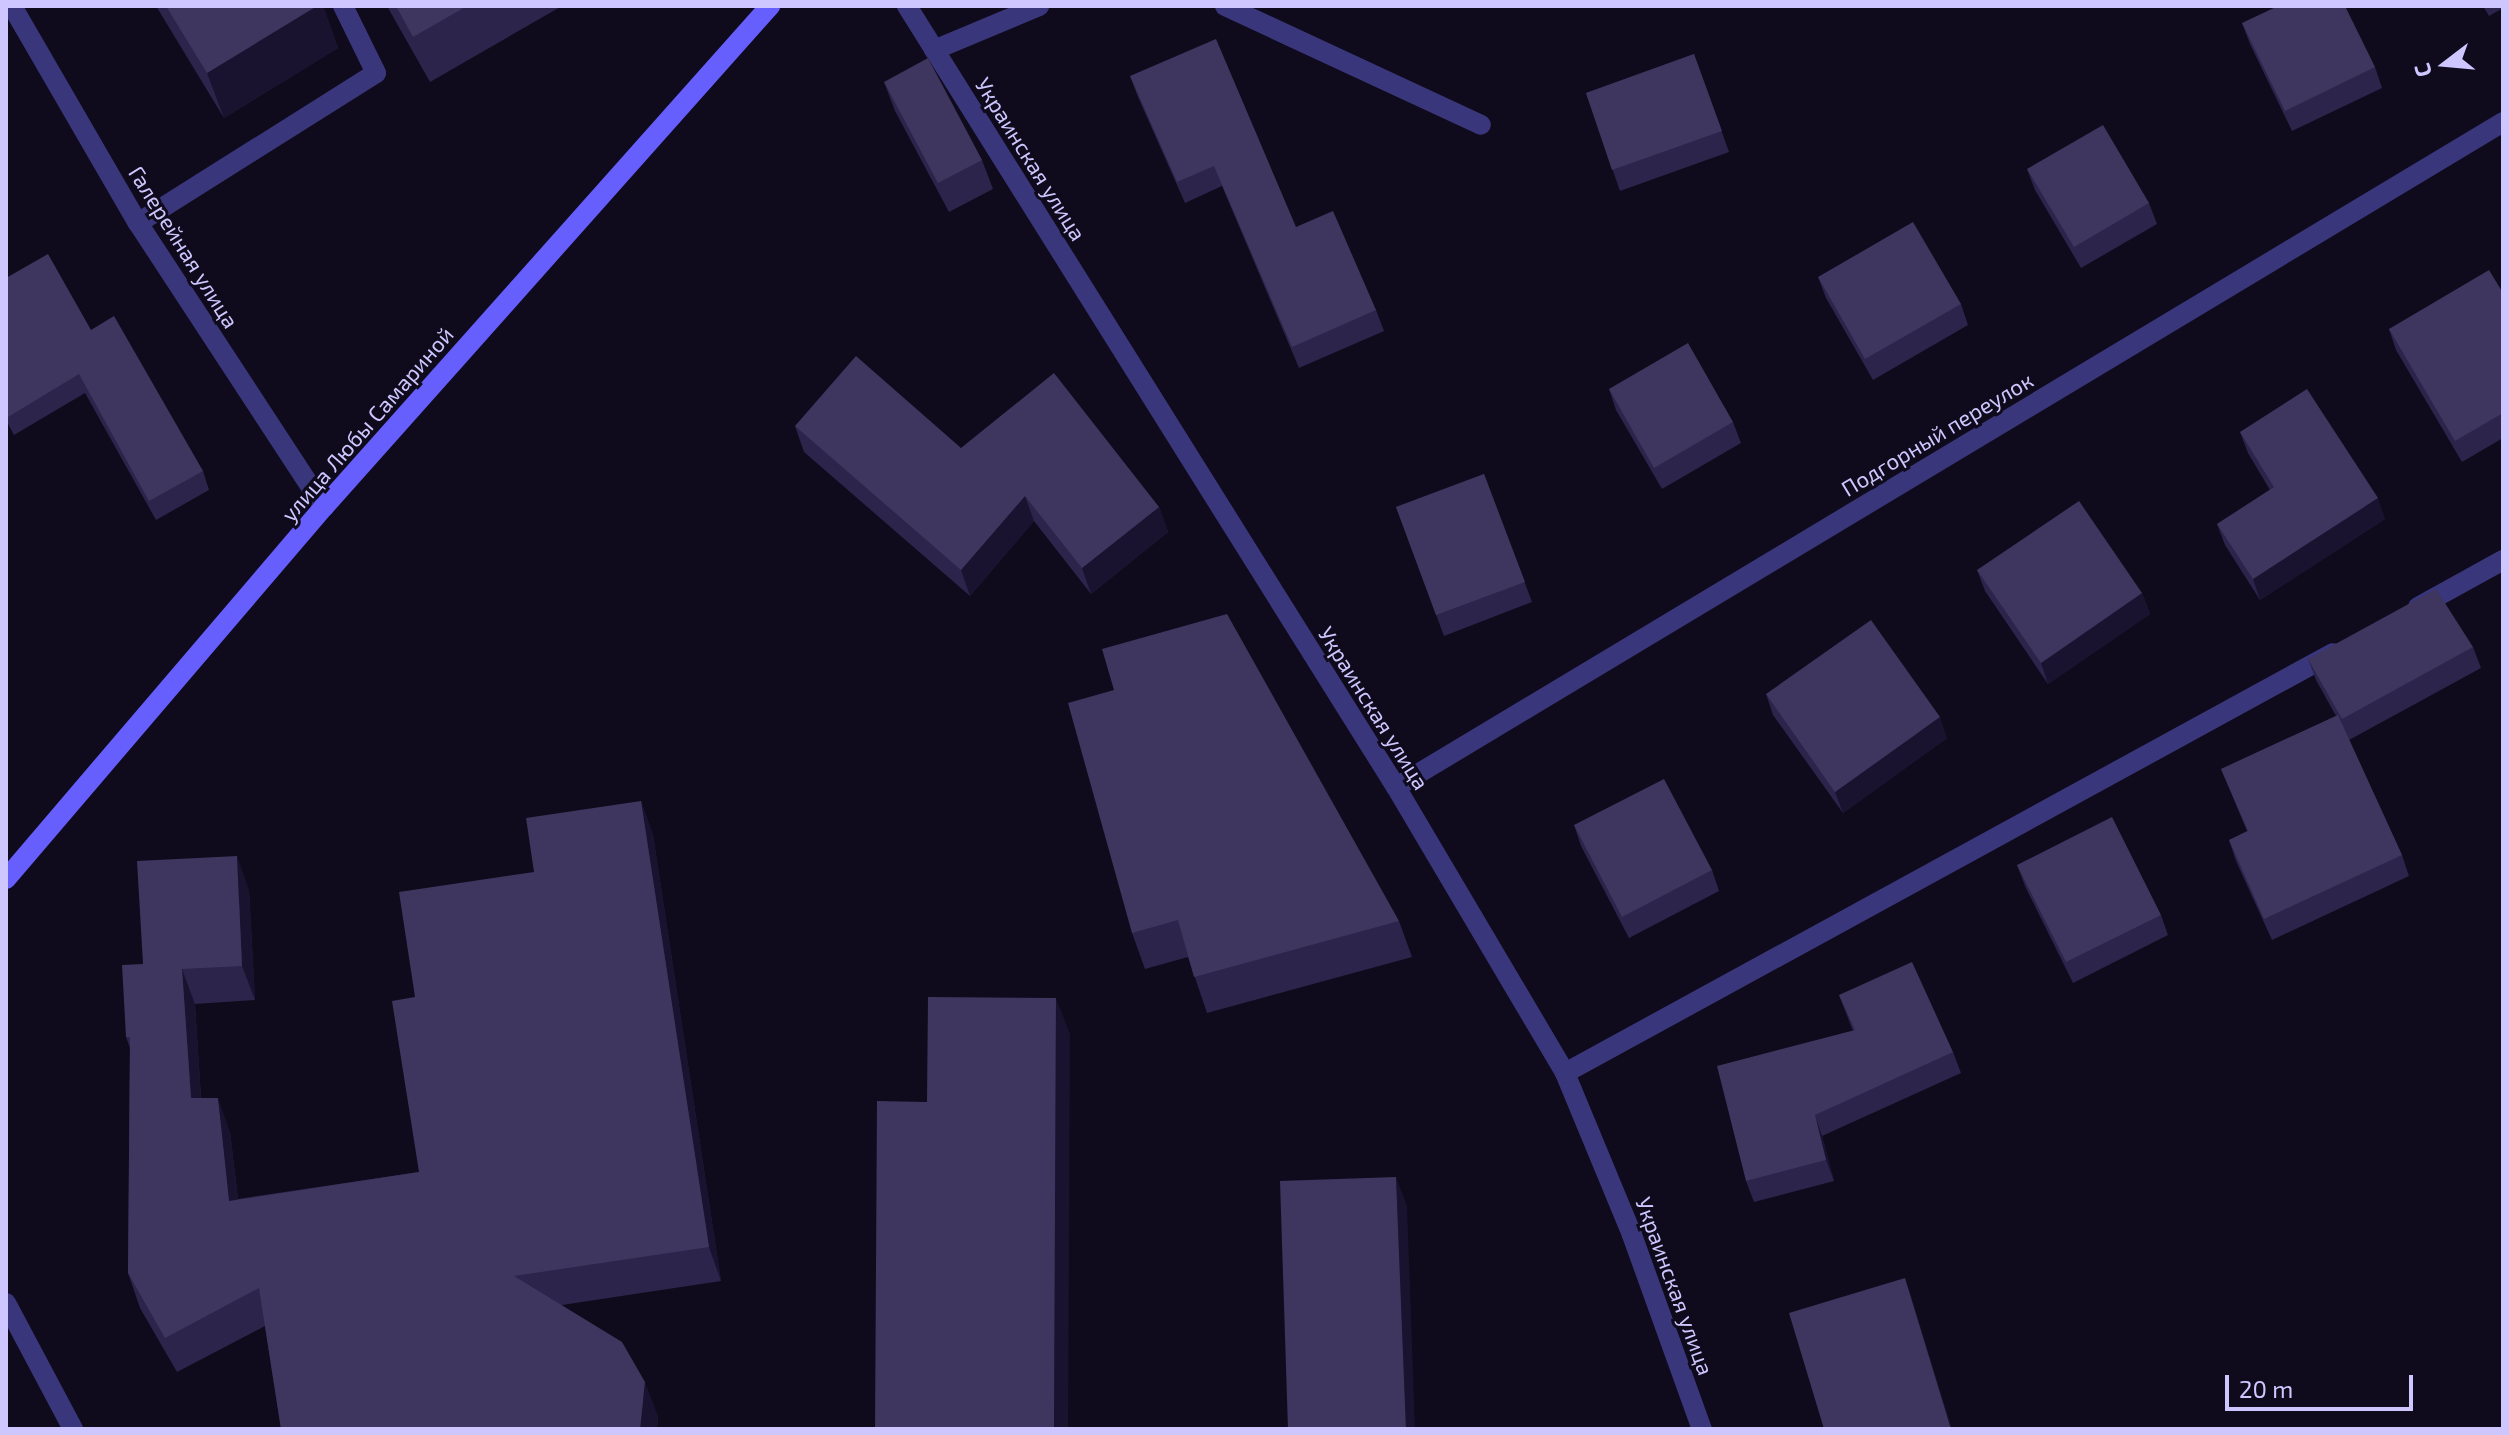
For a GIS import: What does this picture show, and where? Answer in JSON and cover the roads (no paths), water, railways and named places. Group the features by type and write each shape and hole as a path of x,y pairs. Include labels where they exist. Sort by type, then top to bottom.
{"main road":[{"name":"улица Любы Самариной","path":"6,879 324,507 770,6"}],"street":[{"name":"Галерейная улица","path":"12,6 138,223 324,507"},
{"path":"138,223 376,73 343,6"},
{"name":"Украинская улица","path":"907,6 1396,787 1565,1073 1632,1235 1702,1429"},
{"path":"934,50 1039,6"},
{"path":"1225,6 1481,125"},
{"name":"Подгорный переулок","path":"1396,787 2503,122"},
{"path":"2405,613 2503,560"},
{"path":"1565,1073 2349,644"},
{"path":"6,1303 73,1429"}]}
